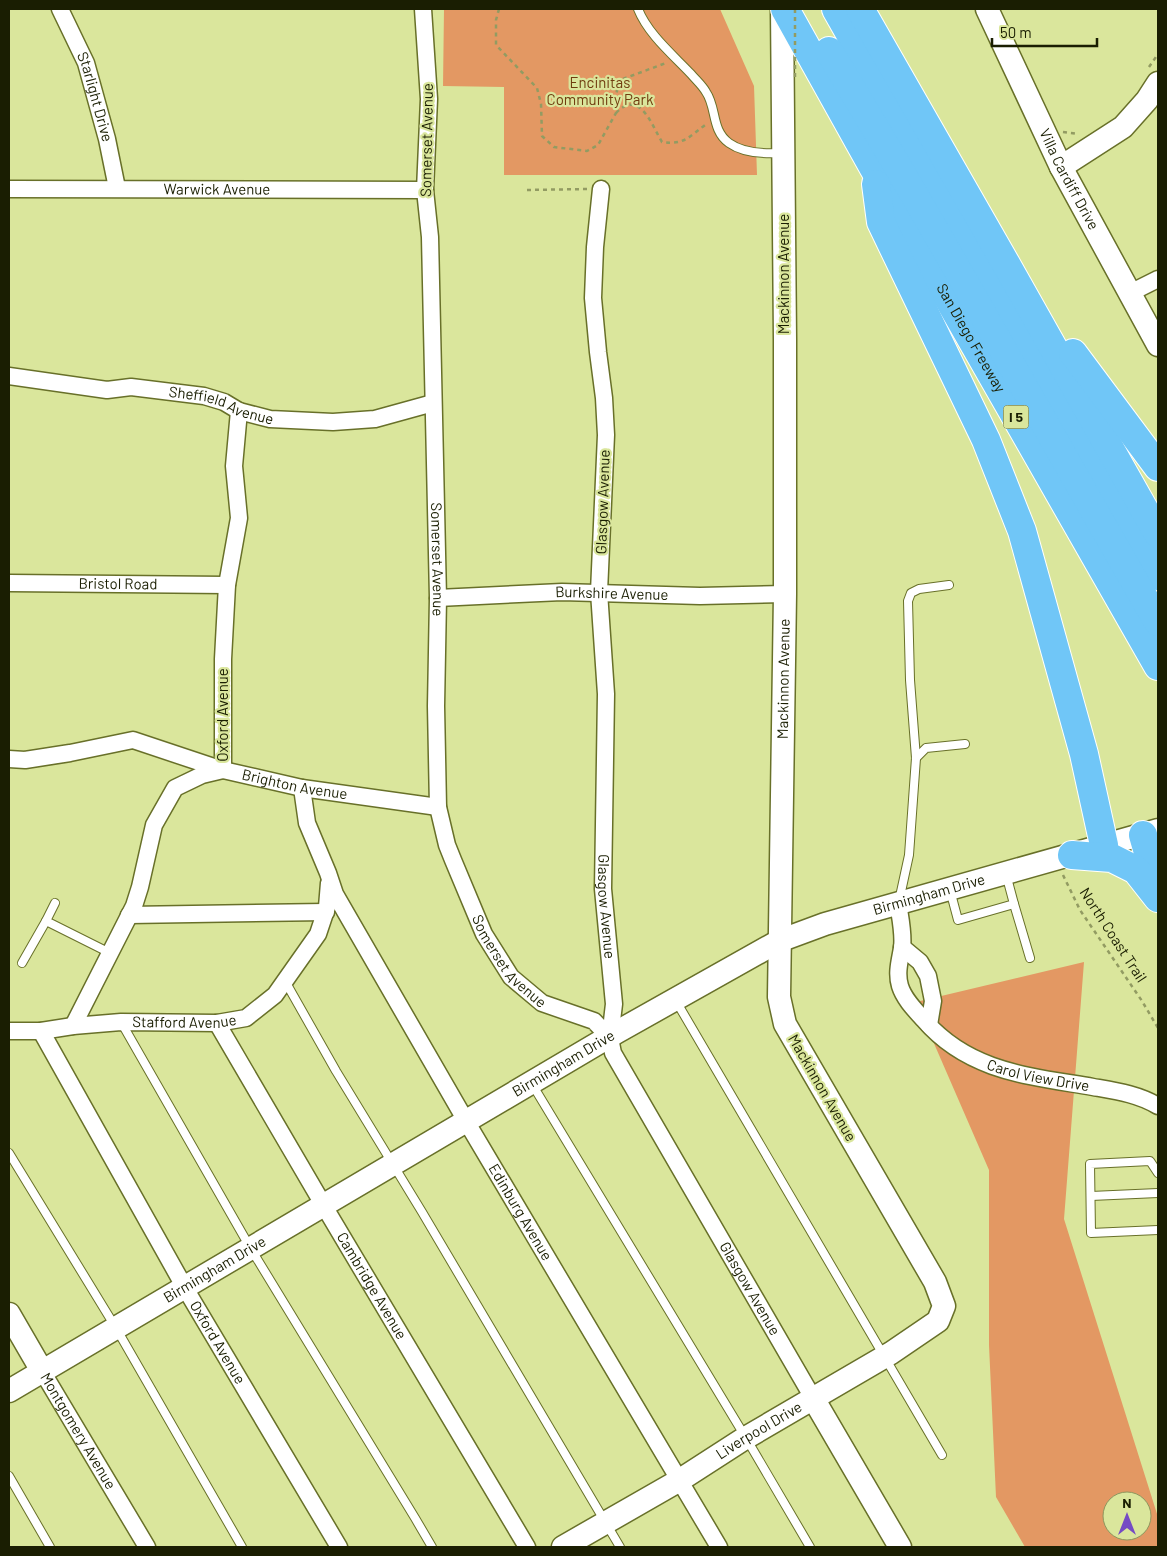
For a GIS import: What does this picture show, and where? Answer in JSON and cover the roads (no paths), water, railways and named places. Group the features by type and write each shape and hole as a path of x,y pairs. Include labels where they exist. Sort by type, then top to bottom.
{"highway":[{"name":"San Diego Freeway","path":"784,9 1158,666"},
{"path":"804,9 887,147 1158,622"},
{"path":"836,9 1158,576"},
{"path":"860,9 1158,534"},
{"path":"873,167 881,222 986,440 1022,531 1084,754 1104,845"},
{"path":"1006,264 1158,467"},
{"path":"1151,832 1158,887"},
{"path":"1067,864 1112,858 1136,870 1158,898"}],"street":[{"name":"Starlight Drive","path":"60,9 86,63 107,139 117,188"},
{"name":"Somerset Avenue","path":"423,9 429,99 425,190 430,237 438,598 436,706 438,807 452,860 484,934 511,977 542,1003 594,1021 610,1038"},
{"name":"Mackinnon Avenue","path":"784,9 782,107 785,594 779,997 785,1024 935,1282 944,1306"},
{"name":"Villa Cardiff Drive","path":"987,9 1158,345"},
{"path":"1067,163 1123,127 1147,100 1153,77"},
{"name":"Glasgow Avenue","path":"601,188 595,247 593,298 604,398 606,435 599,592 606,694 603,889 614,1004 610,1038 613,1053 900,1547"},
{"name":"Warwick Avenue","path":"9,189 425,190"},
{"path":"1130,292 1158,279"},
{"name":"Sheffield Avenue","path":"9,376 107,390 131,387 204,396 224,402 239,410 270,419 333,422 375,419 433,403"},
{"name":"Oxford Avenue","path":"73,1026 130,915 140,886 154,825 175,788 202,775 223,770 223,659 227,585 239,518 234,466 239,410"},
{"name":"Bristol Road","path":"9,583 227,585"},
{"name":"Burkshire Avenue","path":"438,598 562,592 700,596 785,594"},
{"name":"Brighton Avenue","path":"9,760 43,758 133,740 223,770 302,788 438,807"},
{"path":"302,788 307,823 328,873"},
{"name":"Birmingham Drive","path":"9,1391 531,1083 779,941 825,924 949,888 1006,873 1067,864 1104,845 1151,832"},
{"name":"Stafford Avenue","path":"9,1031 41,1031 121,1022 218,1023 246,1018 275,995 318,934 326,912 330,889 328,873"},
{"name":"Edinburg Avenue","path":"328,873 334,894 466,1121 719,1547"},
{"name":"Carol View Drive","path":"898,903 902,947 899,959 898,979 900,987 906,998 929,1025 952,1047 972,1058 1012,1073 1126,1092 1158,1106"},
{"path":"130,915 326,912"},
{"path":"902,947 920,962 928,976 932,1001 929,1025"},
{"path":"906,998 930,991"},
{"name":"Cambridge Avenue","path":"218,1023 324,1206 527,1547"},
{"name":"Oxford Avenue","path":"41,1031 185,1288 339,1547"},
{"name":"Liverpool Drive","path":"563,1547 680,1480 746,1438 885,1356 938,1321 944,1306"},
{"name":"Montgomery Avenue","path":"9,1314 147,1547"}],"lane":[{"path":"638,9 647,26 706,91 712,105 716,128 728,143 744,150 765,153 783,152"},
{"path":"898,903 909,855 916,758 910,680 908,601 911,593 919,589 949,585"},
{"path":"916,758 926,748 966,744"},
{"path":"1006,873 1030,958"},
{"path":"949,888 958,920 1014,904"},
{"path":"22,963 55,903"},
{"path":"46,921 110,953"},
{"path":"285,982 336,1071 620,1547"},
{"path":"675,1000 942,1455"},
{"path":"121,1022 251,1249 432,1547"},
{"path":"531,1083 810,1547"},
{"path":"9,1153 116,1328 242,1547"},
{"path":"1158,1173 1150,1161 1090,1164 1091,1233 1158,1230"},
{"path":"1091,1196 1158,1193"},
{"path":"9,1476 50,1547"}],"park label":[{"name":"Encinitas Community Park","path":"600,92"}]}
